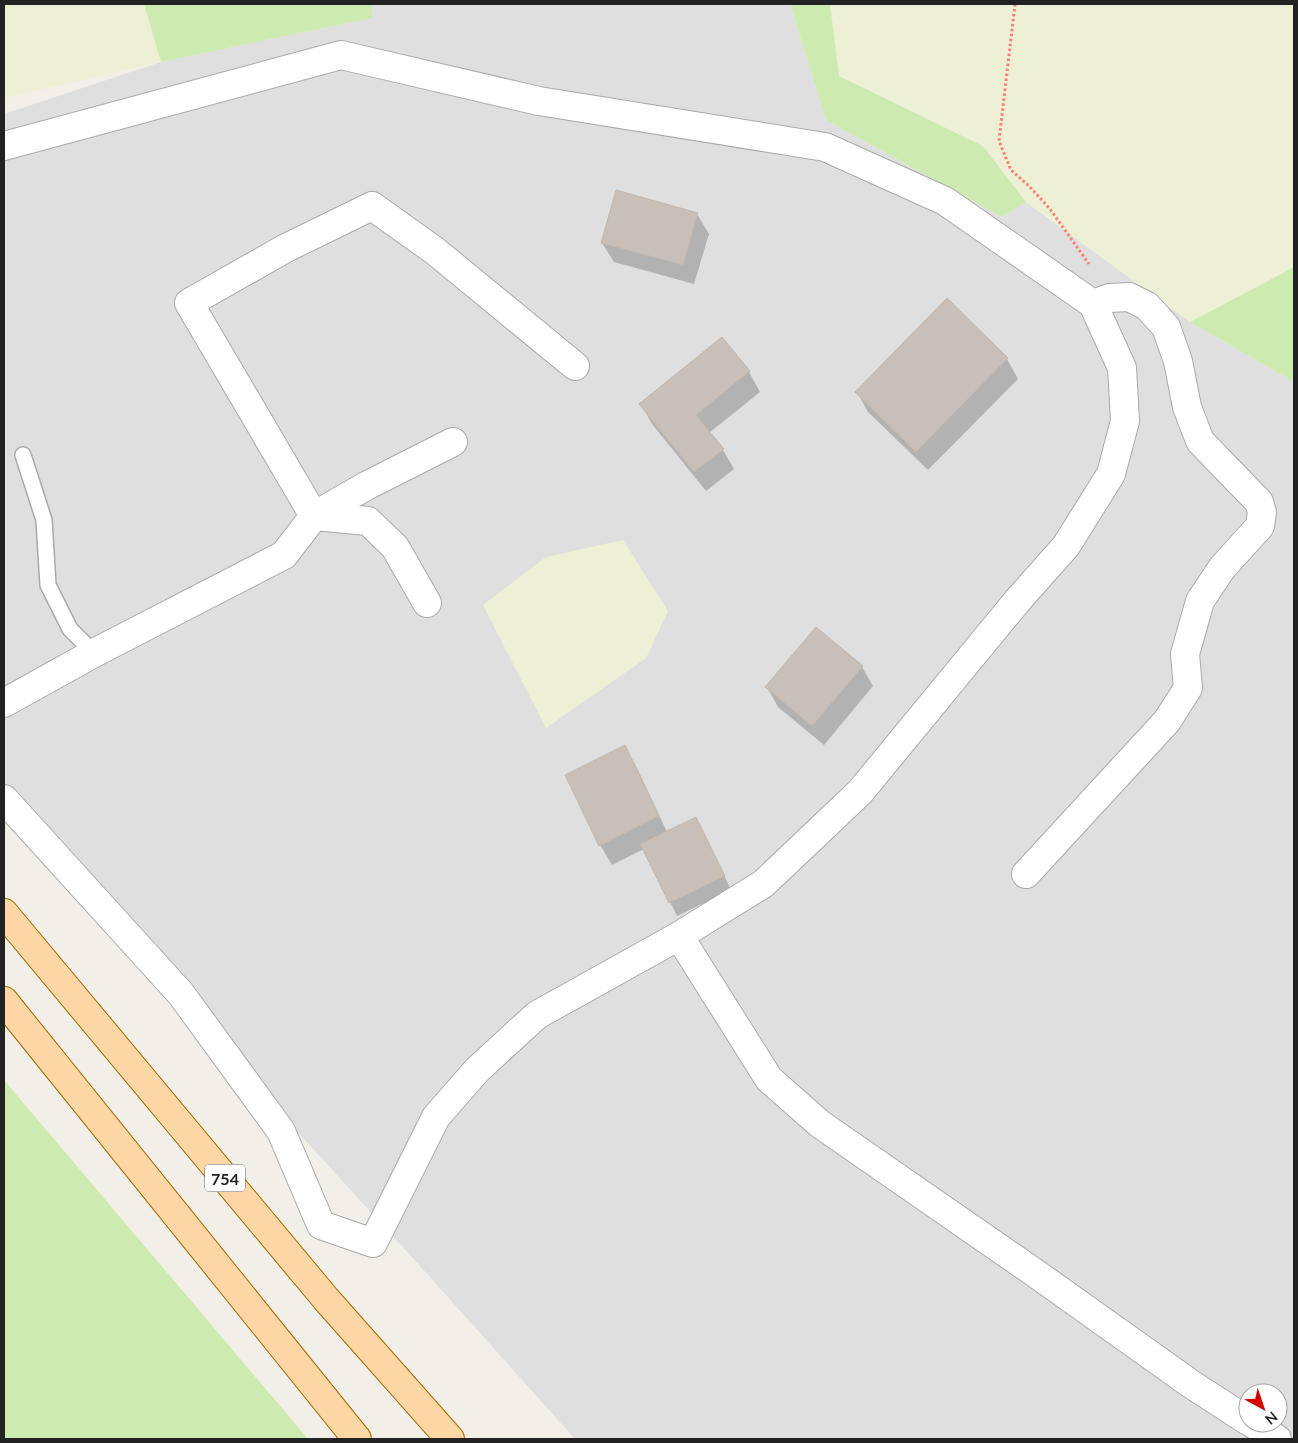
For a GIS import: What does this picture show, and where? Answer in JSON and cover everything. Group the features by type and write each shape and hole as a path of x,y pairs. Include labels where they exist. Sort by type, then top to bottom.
{"main road":[{"name":"754","path":"4,913 326,1299 450,1439"},
{"path":"4,1001 357,1439"}],"street":[{"path":"4,146 341,55 540,102 825,147 945,200 1101,301 1122,368 1125,421 1111,474 1066,546 1018,600 860,792 763,884 680,936 537,1015 477,1070 436,1117 374,1243 321,1225 281,1131 181,994 4,799"},
{"path":"314,516 189,303 286,248 372,206 435,251 575,366"},
{"path":"1026,874 1166,721 1188,688 1185,654 1200,601 1222,568 1260,526 1262,512 1259,502 1200,441 1186,407 1178,361 1166,327 1147,306 1129,297 1101,301"},
{"path":"4,703 94,653 284,556 314,516 366,486 453,442"},
{"path":"314,516 368,521 395,547 427,603"},
{"path":"680,936 769,1079 820,1124 1035,1273 1190,1384 1238,1415"}],"lane":[{"path":"23,456 44,520 48,585 70,629 94,653"}],"path":[{"path":"1015,4 999,141 1011,170 1050,209 1085,256 1101,301"}],"shaded area":[{"path":"372,4 790,4 826,120 1002,217 1026,202 1190,322 1294,382 1294,1439 575,1439 4,810 4,114 161,62 372,18"}],"green space":[{"path":"4,4 144,4 161,62 4,98"},
{"path":"144,4 372,4 372,18 161,62"},
{"path":"790,4 830,4 839,76 983,146 1026,202 1002,217 826,120"},
{"path":"830,4 1294,4 1294,267 1190,322 1026,202 983,146 839,76"},
{"path":"1294,267 1294,382 1190,322"},
{"path":"623,540 668,611 646,658 546,728 483,605 546,557"},
{"path":"4,1080 308,1439 4,1439"}],"building":[{"path":"616,190 698,213 683,265 601,243"},
{"path":"947,298 1008,358 916,452 855,392"},
{"path":"722,337 750,371 696,415 724,449 694,472 639,404"},
{"path":"816,627 863,666 812,726 765,687"},
{"path":"625,745 659,816 599,846 565,775"},
{"path":"696,817 725,876 669,903 640,844"}]}
